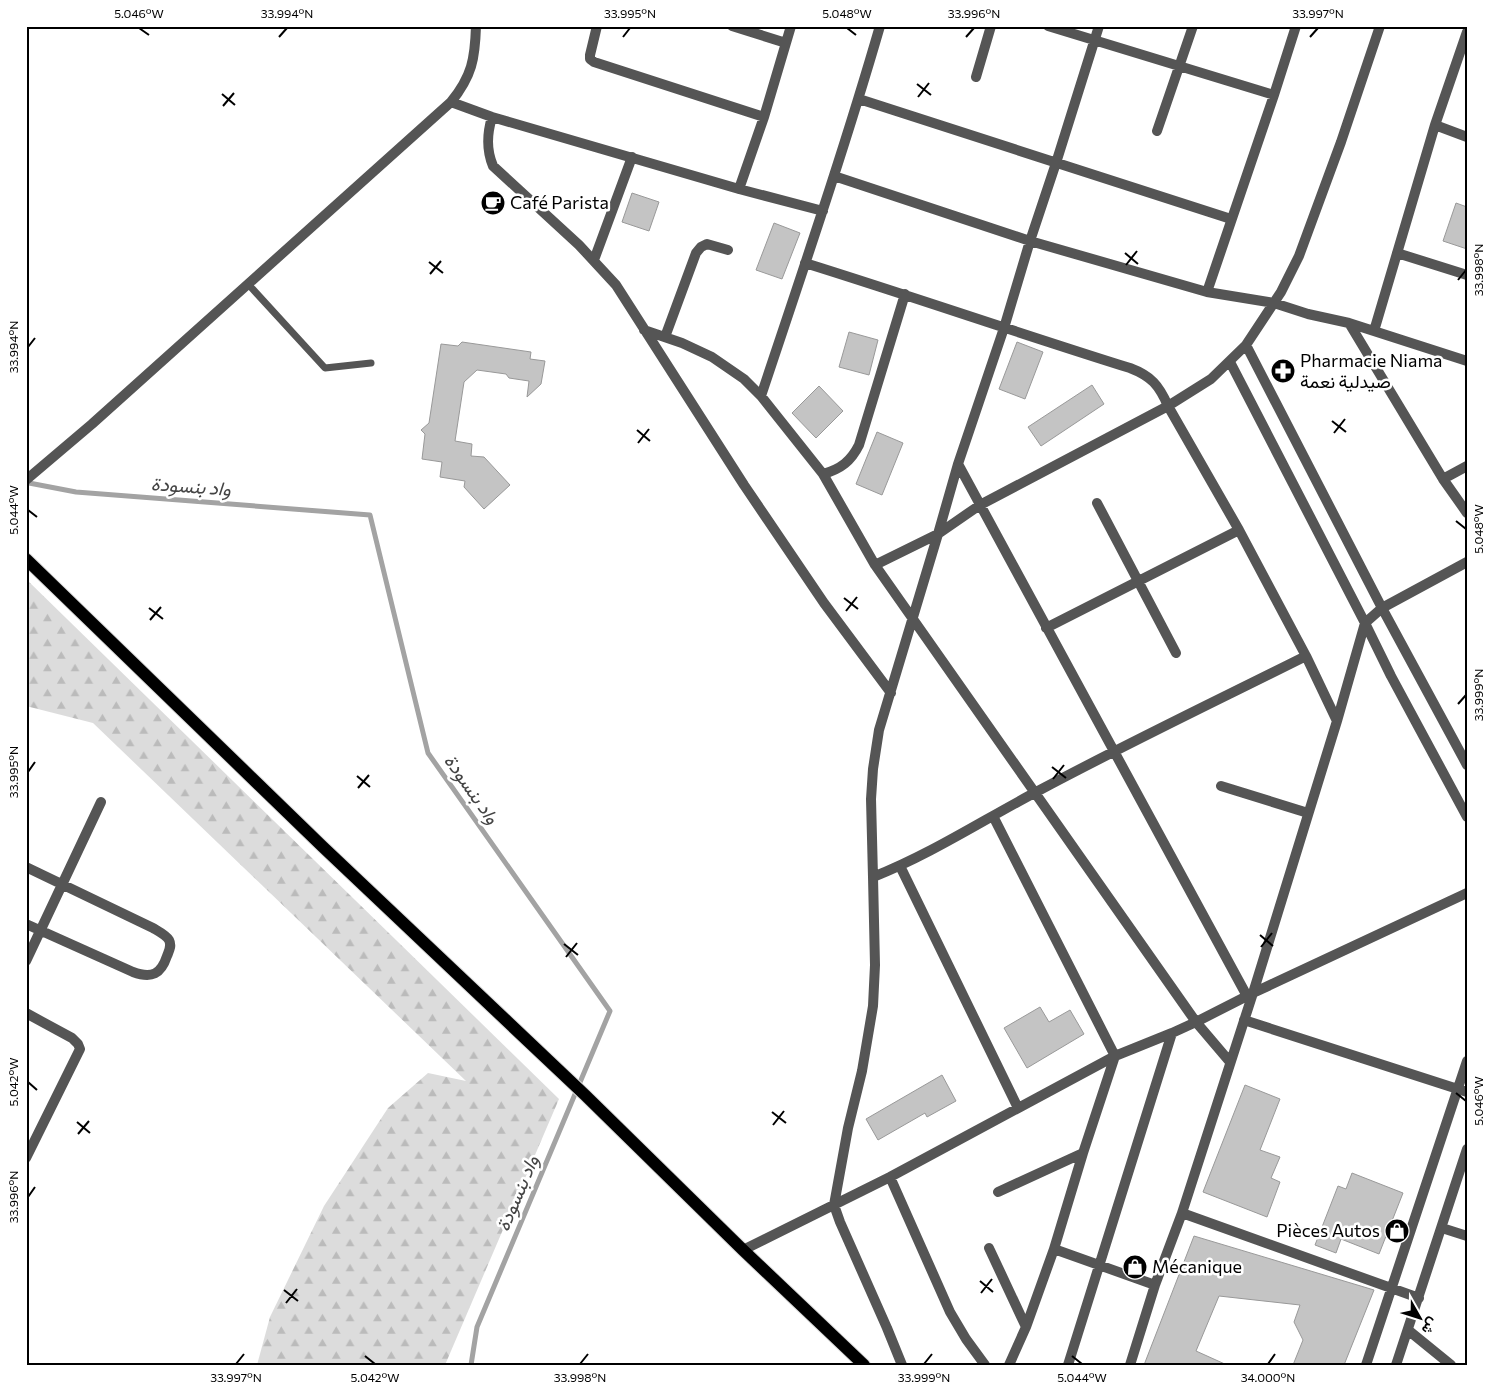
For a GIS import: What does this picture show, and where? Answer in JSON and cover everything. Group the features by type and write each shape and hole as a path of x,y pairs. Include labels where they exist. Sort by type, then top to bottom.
{"main road":[{"path":"26,559 323,847 549,1060 742,1250 864,1365"}],"street":[{"path":"26,480 92,424 451,102 471,70 474,60 476,26"},
{"path":"596,26 590,55 590,59 594,62 764,116"},
{"path":"732,26 786,43"},
{"path":"739,188 764,116 791,26"},
{"path":"761,396 823,211 880,26"},
{"path":"976,77 991,26"},
{"path":"1048,26 1274,95"},
{"path":"902,1365 888,1328 834,1205 848,1128 862,1071 873,1006 875,965 871,799 873,769 879,730 958,464 1004,328 1099,26"},
{"path":"1157,131 1193,26"},
{"path":"1206,292 1296,26"},
{"path":"875,565 938,534 980,505 1168,406 1211,379 1246,345 1274,303 1299,256 1341,142 1380,26"},
{"path":"1374,331 1435,125 1467,32"},
{"path":"859,99 1231,219"},
{"path":"451,102 492,117 823,211"},
{"path":"492,117 488,147 493,166 566,232 616,285 802,572 891,693"},
{"path":"1435,125 1467,136"},
{"path":"594,260 632,157"},
{"path":"834,176 1030,241 1206,292 1274,303 1308,314 1349,323 1467,361"},
{"path":"665,337 698,249 707,244 728,250"},
{"path":"1397,254 1467,275"},
{"path":"805,263 1143,373 1157,385 1239,530 1306,656 1337,721"},
{"path":"823,474 838,469 848,462 859,445 905,294"},
{"path":"1349,323 1443,479 1467,513"},
{"path":"644,330 700,351 744,379 761,396 823,474 875,565 913,620 1036,792 1196,1022 1230,1062"},
{"path":"1246,345 1382,608 1467,765"},
{"path":"1230,362 1391,676 1467,817"},
{"path":"958,464 1046,628 1250,995"},
{"path":"1443,479 1467,466"},
{"path":"1097,503 1176,653"},
{"path":"1046,628 1239,530"},
{"path":"1130,1365 1155,1285 1182,1213 1244,1020 1250,995 1337,721 1365,623 1382,608 1467,562"},
{"path":"873,877 900,866 1114,751 1306,656"},
{"path":"1221,786 1308,813"},
{"path":"26,961 101,802"},
{"path":"993,816 1115,1056 1054,1249 1026,1327 1008,1365"},
{"path":"900,866 1018,1108"},
{"path":"26,868 142,922 162,934 169,940 170,946 164,965 159,972 148,975 138,974 26,924"},
{"path":"742,1250 890,1177 1115,1056 1196,1022 1467,893"},
{"path":"26,1013 72,1038 80,1049 26,1158"},
{"path":"1244,1020 1462,1090"},
{"path":"1068,1365 1101,1265 1172,1033"},
{"path":"1366,1365 1462,1090 1467,1062"},
{"path":"1396,1365 1467,1149"},
{"path":"998,1192 1083,1153"},
{"path":"890,1177 950,1312 966,1339 985,1365"},
{"path":"1182,1213 1419,1298"},
{"path":"1442,1228 1467,1236"},
{"path":"990,1248 1026,1327"},
{"path":"1054,1249 1155,1285"},
{"path":"1408,1330 1451,1365"}],"lane":[{"path":"248,284 325,368 371,363"}],"green space":[{"path":"26,579 559,1099 445,1365 257,1365 270,1317 324,1206 388,1108 428,1073 466,1081 93,723 26,706"}],"building":[{"path":"632,193 659,202 649,231 622,222"},
{"path":"1456,203 1467,207 1467,249 1443,241"},
{"path":"774,223 800,233 782,279 756,270"},
{"path":"849,332 878,340 869,375 839,367"},
{"path":"462,342 531,352 530,359 545,361 541,384 527,397 529,381 509,378 506,374 477,370 464,382 455,441 472,444 471,456 484,457 510,485 484,509 464,487 465,481 440,477 442,462 422,459 425,434 421,430 429,423 441,344 458,346"},
{"path":"1017,342 1043,352 1025,399 999,389"},
{"path":"1092,385 1104,404 1041,446 1028,427"},
{"path":"819,386 843,411 816,438 792,413"},
{"path":"877,432 903,443 882,495 856,484"},
{"path":"1040,1007 1049,1022 1070,1010 1084,1034 1027,1068 1004,1028"},
{"path":"942,1075 956,1101 927,1117 925,1113 878,1140 866,1119"},
{"path":"1245,1085 1280,1099 1260,1150 1280,1157 1271,1178 1280,1182 1267,1217 1203,1192"},
{"path":"1352,1173 1403,1193 1379,1254 1341,1239 1336,1253 1315,1245 1338,1186 1346,1189"},
{"path":"1194,1236 1374,1290 1344,1365 1293,1365 1303,1340 1294,1322 1300,1305 1219,1296 1196,1351 1227,1365 1144,1365"}],"waterway":[{"name":"واد بنسودة","path":"29,483 76,492 370,515 428,753 610,1011 477,1327 471,1365"}],"place":[{"name":"Café Parista","path":"493,203"},
{"name":"Pharmacie Niama صيدلية نعمة","path":"1283,371"},
{"name":"Pièces Autos","path":"1397,1231"},
{"name":"Mécanique","path":"1135,1267"}]}
